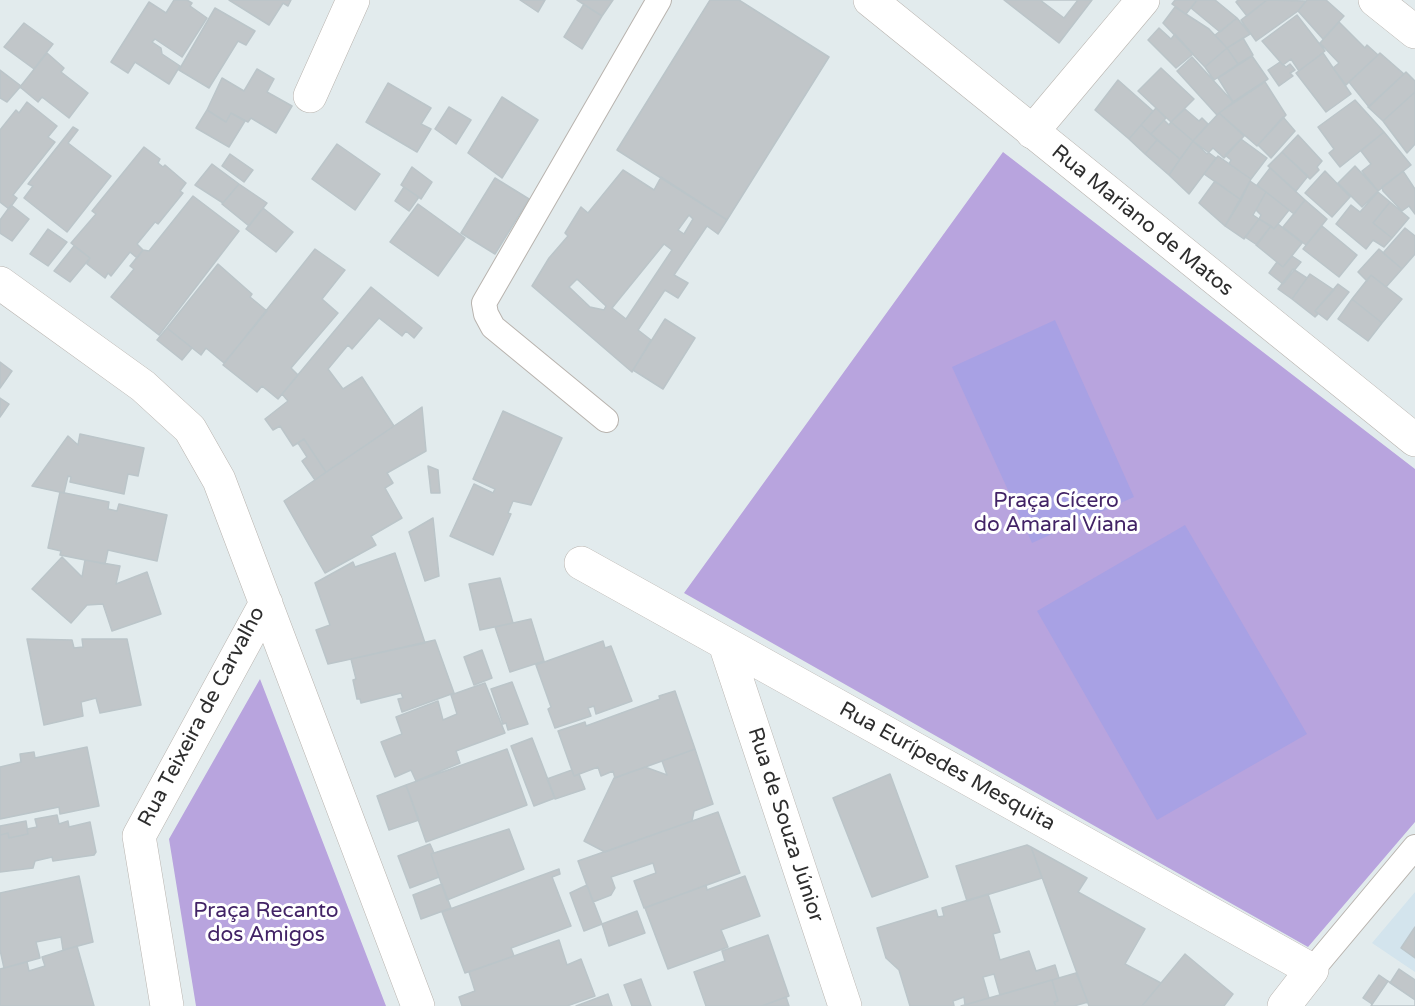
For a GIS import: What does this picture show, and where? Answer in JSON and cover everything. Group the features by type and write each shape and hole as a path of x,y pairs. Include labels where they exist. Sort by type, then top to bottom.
{"street":[{"path":"310,96 353,0"},
{"name":"Rua Mariano de Matos","path":"870,0 1415,440"},
{"path":"1032,132 1143,0"},
{"path":"1375,0 1415,32"},
{"name":"Rua Teixeira de Carvalho","path":"0,283 143,386 190,429 219,480 266,603 139,836 167,1006"},
{"name":"Rua Eurípedes Mesquita","path":"581,563 1312,970"},
{"path":"266,603 418,1006"},
{"name":"Rua de Souza Júnior","path":"725,644 845,1006"},
{"path":"1284,1006 1312,970"}],"lane":[{"path":"606,420 493,327 486,314 484,303 658,0"},
{"path":"1312,970 1415,847"}],"shaded area":[{"path":"1415,892 1415,972 1372,943"}],"green space":[{"name":"Praça Cícero do Amaral Viana","path":"1003,152 1415,469 1415,822 1308,947 684,593"},
{"path":"1055,320 1134,497 1032,543 952,367"},
{"path":"1185,525 1307,734 1157,820 1037,611"},
{"name":"Praça Recanto dos Amigos","path":"260,679 386,1006 196,1006 169,839"}],"building":[{"path":"174,0 187,0 192,3 190,6 207,18 182,57 155,39 152,42 161,48 162,54 180,66 169,84 135,62 128,73 111,62 149,2 166,13"},
{"path":"229,0 291,0 288,6 283,3 269,25"},
{"path":"520,0 545,0 538,12"},
{"path":"577,0 613,0 602,16"},
{"path":"710,0 739,0 829,57 727,220 617,150"},
{"path":"1004,0 1092,0 1059,43"},
{"path":"1040,0 1078,0 1064,18"},
{"path":"1175,0 1197,0 1186,14 1172,4"},
{"path":"1197,0 1215,0 1237,18 1220,32 1191,8"},
{"path":"1238,0 1267,0 1247,16 1236,2"},
{"path":"1267,0 1306,1 1298,11 1256,41 1241,20"},
{"path":"1307,0 1326,0 1344,16 1323,39 1298,11"},
{"path":"584,4 602,16 582,49 564,37"},
{"path":"1175,7 1209,29 1227,48 1205,67 1163,23"},
{"path":"215,8 255,31 246,45 238,41 209,88 179,70"},
{"path":"1297,15 1325,51 1299,71 1291,59 1283,65 1262,41"},
{"path":"1237,18 1250,34 1227,48 1215,35"},
{"path":"1339,22 1365,48 1367,45 1378,55 1346,85 1333,68 1339,63 1320,43"},
{"path":"24,23 53,44 34,69 4,47"},
{"path":"1159,28 1171,39 1175,34 1193,54 1176,68 1148,40"},
{"path":"1243,38 1253,55 1238,64 1227,48"},
{"path":"1227,48 1238,64 1214,80 1205,67"},
{"path":"47,53 64,68 61,72 88,93 69,118 42,97 38,102 20,87"},
{"path":"1323,53 1351,94 1326,112 1296,73"},
{"path":"1380,53 1404,74 1369,107 1349,82"},
{"path":"1252,56 1268,79 1233,102 1218,78"},
{"path":"1192,57 1233,102 1217,115 1177,71"},
{"path":"1280,62 1286,67 1290,64 1295,70 1290,73 1293,76 1279,86 1268,70"},
{"path":"1161,68 1194,99 1171,122 1138,91"},
{"path":"257,69 274,79 267,92 292,106 276,133 251,118 248,122 231,113 226,122 207,110 222,78 244,91"},
{"path":"0,70 21,86 7,102 0,98"},
{"path":"1406,72 1415,81 1415,92 1383,121 1368,107"},
{"path":"1118,80 1153,111 1129,139 1095,110"},
{"path":"1265,82 1286,115 1257,146 1219,113"},
{"path":"388,83 431,108 421,124 431,129 417,152 366,122"},
{"path":"1415,92 1415,144 1407,153 1383,121"},
{"path":"502,97 538,120 502,178 468,153"},
{"path":"1355,100 1384,132 1340,167 1329,153 1334,149 1318,127"},
{"path":"27,102 57,126 48,137 55,142 13,195 17,198 9,209 0,202 0,130 16,110 19,113"},
{"path":"449,107 471,120 456,144 435,129"},
{"path":"1156,108 1166,118 1151,134 1141,125"},
{"path":"1185,109 1199,121 1202,118 1208,124 1193,141 1171,122"},
{"path":"207,110 226,122 231,113 245,121 229,147 196,128"},
{"path":"1219,113 1244,136 1224,158 1213,148 1207,154 1193,141"},
{"path":"1283,117 1295,131 1271,158 1258,145"},
{"path":"1164,120 1169,125 1171,122 1193,141 1180,159 1151,134"},
{"path":"1141,125 1157,140 1145,154 1129,139"},
{"path":"73,127 78,130 68,143 111,176 67,232 24,198 33,186 28,184"},
{"path":"1384,132 1411,165 1378,191 1362,171 1371,164 1361,151"},
{"path":"1298,135 1322,161 1317,167 1319,170 1310,179 1282,152"},
{"path":"1241,139 1267,158 1251,179 1229,164 1231,160 1225,155"},
{"path":"1157,140 1180,159 1169,175 1145,154"},
{"path":"1193,141 1216,158 1189,194 1169,175"},
{"path":"337,144 380,174 355,210 312,179"},
{"path":"144,147 160,159 158,163 163,167 165,165 186,183 180,191 183,193 158,224 155,222 137,244 143,250 137,258 130,252 111,276 108,273 105,278 87,264 90,258 71,243 96,214 92,211"},
{"path":"1282,152 1308,176 1296,191 1268,166"},
{"path":"230,154 253,170 244,182 222,166"},
{"path":"1218,156 1251,179 1241,200 1204,174"},
{"path":"212,164 239,184 223,203 195,185"},
{"path":"1355,166 1378,191 1362,207 1338,183"},
{"path":"412,167 432,182 421,199 401,185"},
{"path":"1270,168 1305,200 1294,214 1257,185"},
{"path":"623,170 654,190 661,177 727,220 718,234 707,226 674,275 688,283 678,298 665,290 638,330 651,340 632,372 532,286 549,258 568,236 565,233 581,207 588,213","holes":["689,215 693,219 684,234 678,230","664,244 672,250 626,319 612,308","577,279 606,306 604,310 590,307 569,287"]},
{"path":"1325,171 1350,197 1332,217 1305,193"},
{"path":"1403,171 1415,189 1415,214 1409,206 1402,211 1383,191 1382,187"},
{"path":"495,178 529,199 495,254 461,233"},
{"path":"1215,181 1241,200 1225,226 1199,203"},
{"path":"1250,181 1266,192 1253,215 1259,219 1244,239 1225,226"},
{"path":"239,184 267,203 249,226 222,204"},
{"path":"404,187 419,197 409,211 395,201"},
{"path":"1266,192 1289,210 1274,229 1259,219 1261,215 1256,210"},
{"path":"1378,192 1390,202 1373,223 1392,238 1384,247 1373,240 1366,249 1336,224 1351,205 1360,212"},
{"path":"193,196 239,231 159,335 111,297 134,269 130,266 143,250 149,251"},
{"path":"1305,200 1327,219 1306,245 1283,227"},
{"path":"1390,202 1409,218 1392,238 1373,223"},
{"path":"418,204 465,238 438,276 390,242"},
{"path":"11,205 29,219 12,241 0,233 0,220"},
{"path":"263,208 293,232 276,252 246,229"},
{"path":"1259,219 1271,226 1257,245 1245,237"},
{"path":"1278,224 1302,243 1283,267 1256,245 1271,226 1274,229"},
{"path":"1322,226 1357,255 1339,277 1303,249"},
{"path":"1405,228 1415,236 1415,254 1402,269 1383,253"},
{"path":"48,229 67,242 48,266 30,254"},
{"path":"74,246 90,258 70,282 54,271"},
{"path":"315,249 345,270 322,299 338,313 291,368 298,375 278,399 262,386 257,392 223,365"},
{"path":"1379,249 1402,269 1386,287 1371,275 1367,281 1358,272"},
{"path":"1292,256 1301,262 1283,284 1269,273 1277,262 1283,267"},
{"path":"218,264 252,294 250,297 267,311 224,363 206,348 201,355 167,328"},
{"path":"1293,269 1307,278 1292,299 1278,289"},
{"path":"1310,274 1334,290 1315,311 1318,314 1315,317 1292,299"},
{"path":"1371,275 1402,299 1382,323 1352,299"},
{"path":"1338,284 1349,292 1327,320 1315,311"},
{"path":"371,287 422,328 414,338 406,331 402,336 379,318 352,349 348,345 328,369 343,389 362,377 394,426 326,472 304,439 293,446 280,426 273,430 265,419 288,401 282,394"},
{"path":"1352,299 1382,323 1368,341 1338,319"},
{"path":"665,319 695,338 663,389 633,370"},
{"path":"167,328 192,348 182,360 157,340"},
{"path":"0,362 12,371 0,388"},
{"path":"0,398 9,404 0,417"},
{"path":"422,407 426,451 387,473 393,483 385,488 402,518 371,536 376,545 325,573 284,501"},
{"path":"503,411 562,438 531,505 513,501 508,513 511,514 493,555 450,536 474,484 493,493 495,489 473,479"},
{"path":"80,434 144,448 138,476 128,474 124,494 70,482 71,477 68,476 64,493 32,486 68,436 78,445"},
{"path":"304,439 326,472 315,480 302,461 307,457 298,443"},
{"path":"428,466 438,470 440,493 431,493"},
{"path":"60,492 109,502 108,509 117,511 119,504 167,515 157,561 108,550 105,564 60,555 61,551 48,548"},
{"path":"433,518 439,576 425,581 409,532"},
{"path":"395,553 425,643 328,664 316,630 330,625 315,583 353,562 355,567"},
{"path":"62,557 82,577 85,560 120,566 116,584 147,572 161,614 112,631 103,604 87,605 71,623 32,589"},
{"path":"500,578 513,623 480,630 469,584"},
{"path":"531,619 544,661 510,672 495,627"},
{"path":"27,639 72,640 74,648 83,647 82,639 127,639 141,705 100,713 96,698 81,702 83,716 44,725"},
{"path":"435,640 454,693 402,712 398,699 403,698 401,693 361,703 360,699 357,699 353,680 356,679 351,659"},
{"path":"603,641 605,648 611,646 632,701 596,714 594,706 588,708 591,716 555,728 548,709 551,707 536,665"},
{"path":"482,650 492,678 474,685 464,657"},
{"path":"512,682 528,724 508,730 506,723 503,724 491,689"},
{"path":"485,683 505,733 456,751 460,763 416,781 411,770 395,777 381,742 402,734 396,717 438,701 443,720 457,714 451,695"},
{"path":"675,691 695,749 615,778 613,771 601,776 598,767 574,776 558,731 585,722 586,726 660,699 659,696"},
{"path":"532,738 555,798 534,806 511,746"},
{"path":"87,747 99,806 60,814 59,807 0,819 0,767 21,762 20,754 34,752 35,758"},
{"path":"507,749 527,805 426,842 406,785"},
{"path":"695,749 713,804 694,811 692,821 605,852 584,841 614,778 645,767 667,775 662,761"},
{"path":"572,770 574,776 579,774 585,789 555,799 547,779"},
{"path":"890,774 928,877 872,897 833,798"},
{"path":"406,785 419,820 389,830 377,796"},
{"path":"718,812 740,873 644,908 634,881 656,873 653,863 611,877 615,888 611,895 593,902 578,861"},
{"path":"57,815 59,824 68,821 69,827 90,822 96,852 94,855 53,861 52,857 35,861 33,868 0,872 0,835 8,833 9,838 28,834 27,829 37,827 35,819"},
{"path":"26,821 28,834 9,838 8,833 0,835 0,826"},
{"path":"509,829 524,869 447,900 431,854"},
{"path":"430,844 439,877 410,888 398,856"},
{"path":"1027,845 1031,847 1042,878 967,901 956,866"},
{"path":"1031,847 1087,878 1078,892 1145,929 1125,964 1161,983 1142,1006 1089,1006"},
{"path":"559,869 560,874 552,877 571,926 511,948 514,956 465,973 442,912"},
{"path":"79,876 93,942 63,950 61,937 36,942 40,958 4,968 0,950 0,893"},
{"path":"745,876 760,916 721,930 728,947 668,969 645,908 706,885 707,890"},
{"path":"442,884 451,908 421,919 413,895"},
{"path":"587,885 602,924 584,931 570,893"},
{"path":"988,894 1000,932 993,934 1000,960 1029,951 1036,971 1055,965 1059,978 1000,995 994,974 983,977 989,998 965,1005 964,997 953,1001 954,1006 910,1006 899,970 886,958 877,928 936,910 938,917 944,916 942,908"},
{"path":"637,911 645,933 609,946 602,924"},
{"path":"1415,927 1415,958 1401,948"},
{"path":"768,935 789,996 762,1006 706,1006 694,972 725,961 722,951"},
{"path":"559,940 567,965 581,959 595,996 567,1006 462,1006 459,997 475,991 469,972"},
{"path":"77,946 94,1006 0,1006 0,969 27,962 29,971 45,966 42,957"},
{"path":"1185,954 1233,994 1224,1006 1142,1006"},
{"path":"1399,969 1415,980 1415,1000 1390,983"},
{"path":"1076,973 1088,1002 1074,1006 1056,1006 1054,1002 1058,1001 1052,980"},
{"path":"1379,975 1415,1000 1415,1006 1371,1006 1372,1004 1363,998"},
{"path":"641,979 651,1006 632,1006 624,985"},
{"path":"1052,980 1058,1001 1054,1002 1056,1006 961,1006"},
{"path":"1388,981 1415,1000 1415,1006 1371,1006"},
{"path":"608,994 612,1006 576,1006"},
{"path":"786,997 789,1006 762,1006"}]}
